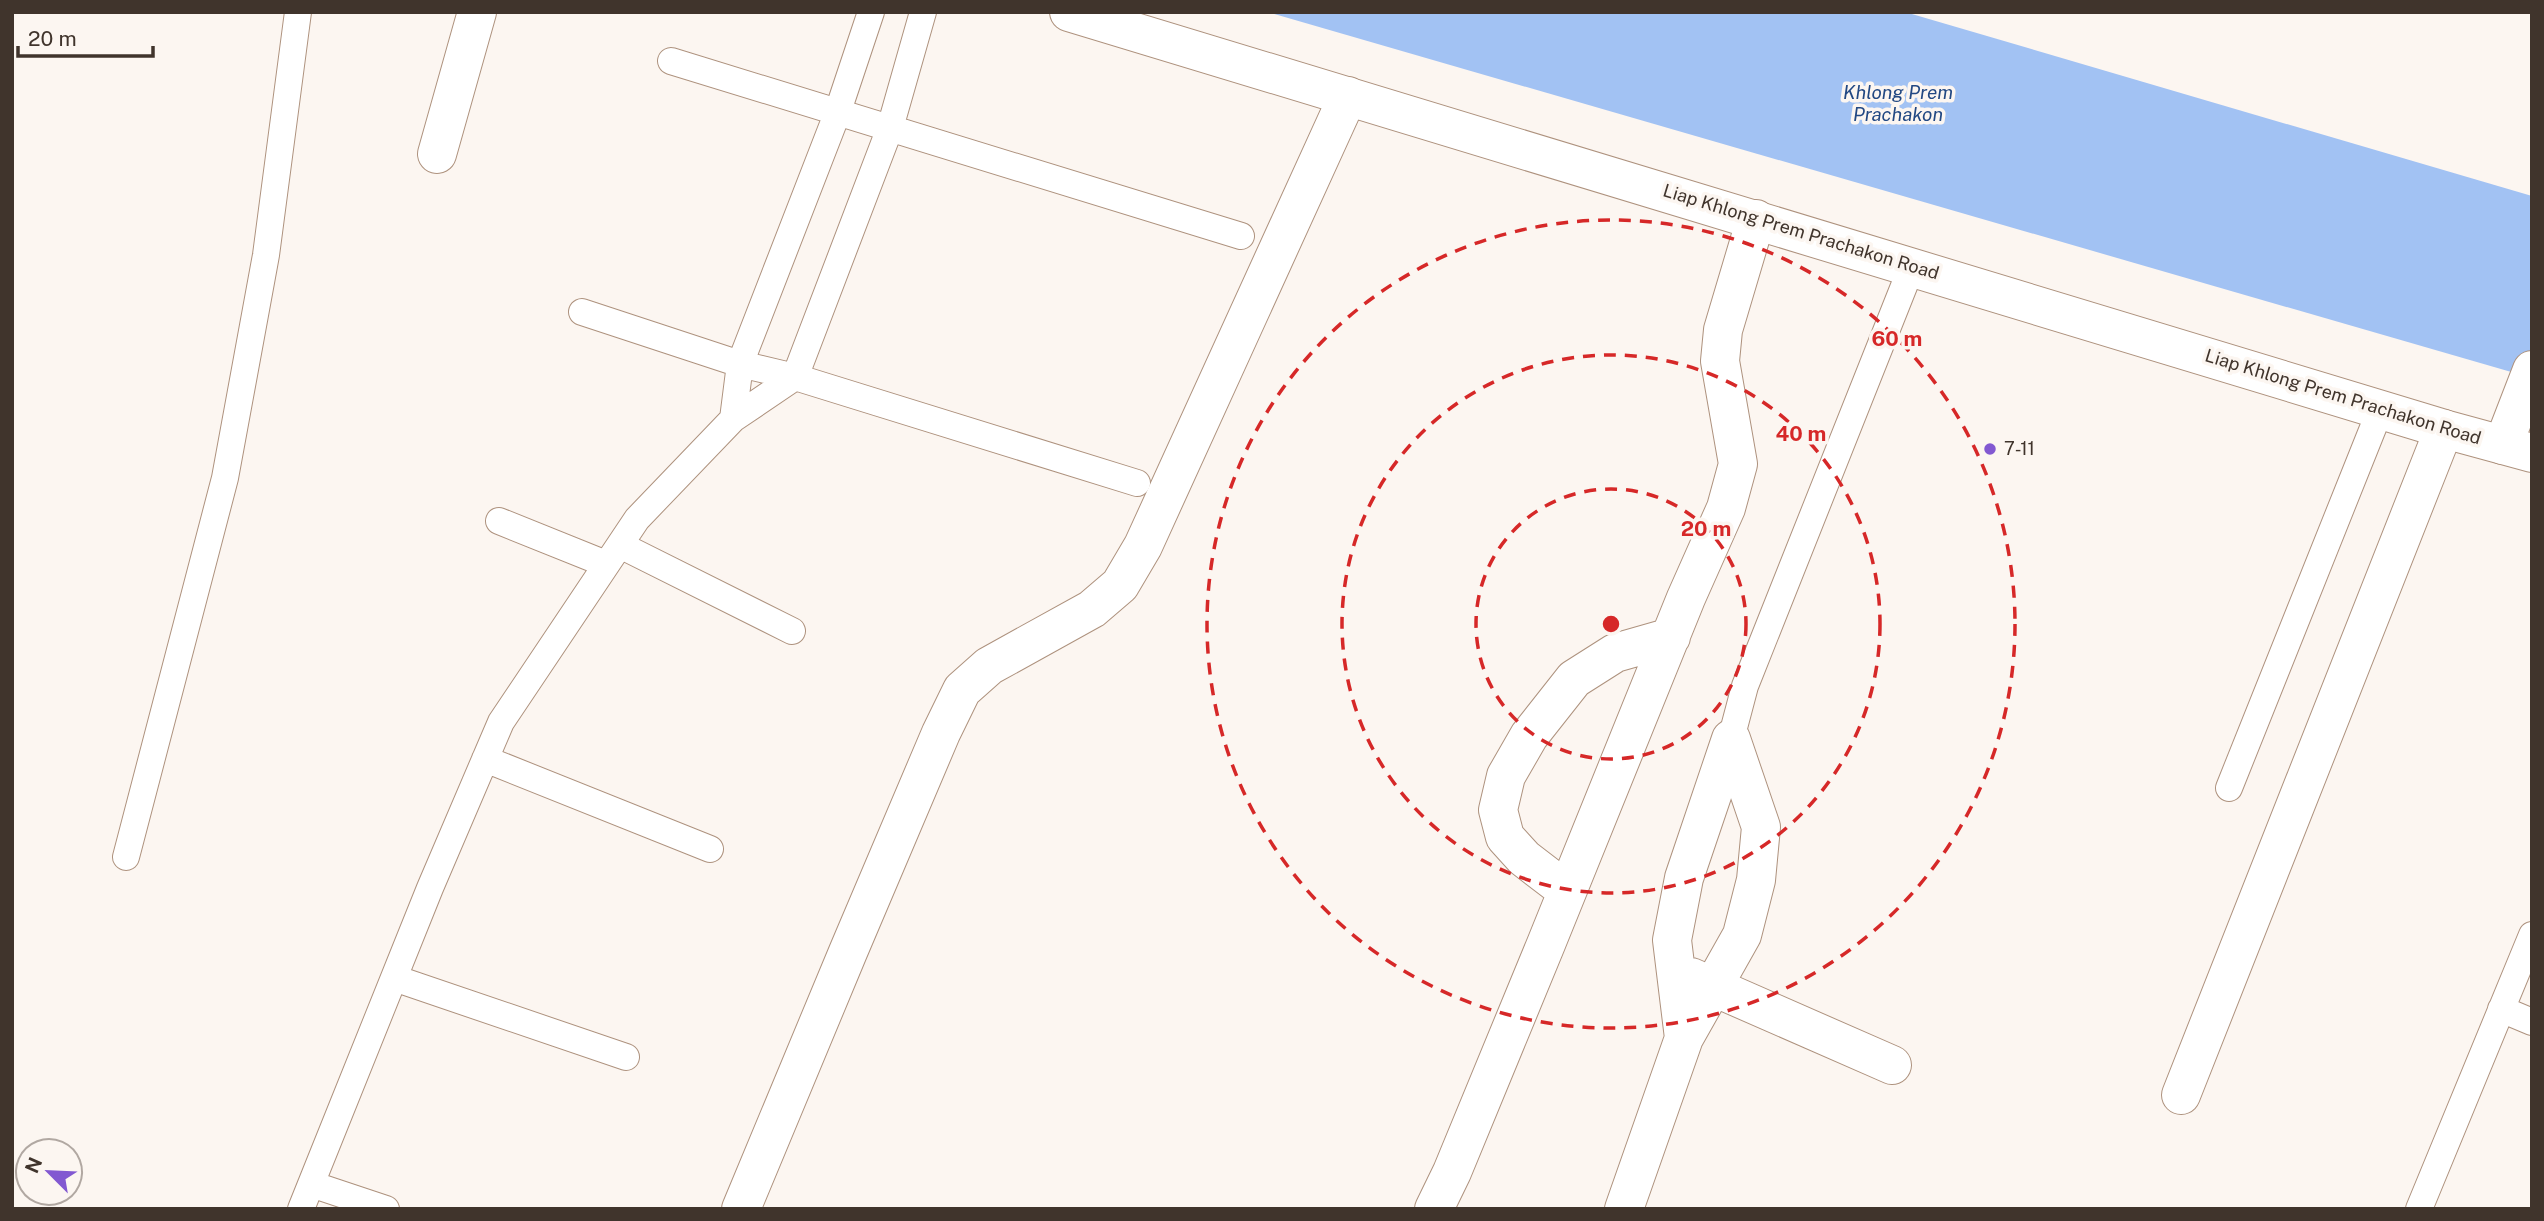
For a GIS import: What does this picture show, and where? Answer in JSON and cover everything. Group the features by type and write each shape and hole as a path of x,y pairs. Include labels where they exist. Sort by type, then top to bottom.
{"street":[{"path":"438,154 477,12"},
{"name":"Liap Khlong Prem Prachakon Road","path":"1069,12 2517,449"},
{"path":"741,1209 910,806 962,690 989,666 1092,609 1120,585 1143,545 1348,96"},
{"path":"1434,1209 1452,1172 1726,508 1738,464 1720,361 1723,330 1756,219"},
{"path":"2517,449 2529,376"},
{"path":"2181,1095 2444,429"},
{"path":"1567,891 1524,858 1505,837 1498,810 1506,776 1529,736 1574,679 1615,653 1671,637"},
{"path":"1684,1038 1672,940 1684,878 1731,739"},
{"path":"1624,1209 1684,1038 1742,935 1756,880 1761,827 1731,739"},
{"path":"1676,972 1714,986 1892,1065"}],"lane":[{"path":"126,856 225,478 266,255 298,12"},
{"path":"733,419 740,364 837,114 871,12"},
{"path":"301,1209 500,722 637,519 733,419 795,377 890,128 923,12"},
{"path":"671,61 1241,236"},
{"path":"1731,739 1745,686 1912,266"},
{"path":"582,312 740,364 795,377 1137,483"},
{"path":"2229,788 2381,408"},
{"path":"499,521 613,555 792,631"},
{"path":"485,759 710,849"},
{"path":"2418,1209 2532,935"},
{"path":"394,978 626,1057"},
{"path":"2501,1009 2532,1022"},
{"path":"311,1184 386,1209"}],"water":[{"name":"Khlong Prem Prachakon","path":"1267,12 1905,12 2532,196 2532,378"}],"place":[{"name":"7-11","path":"1990,449"}]}
